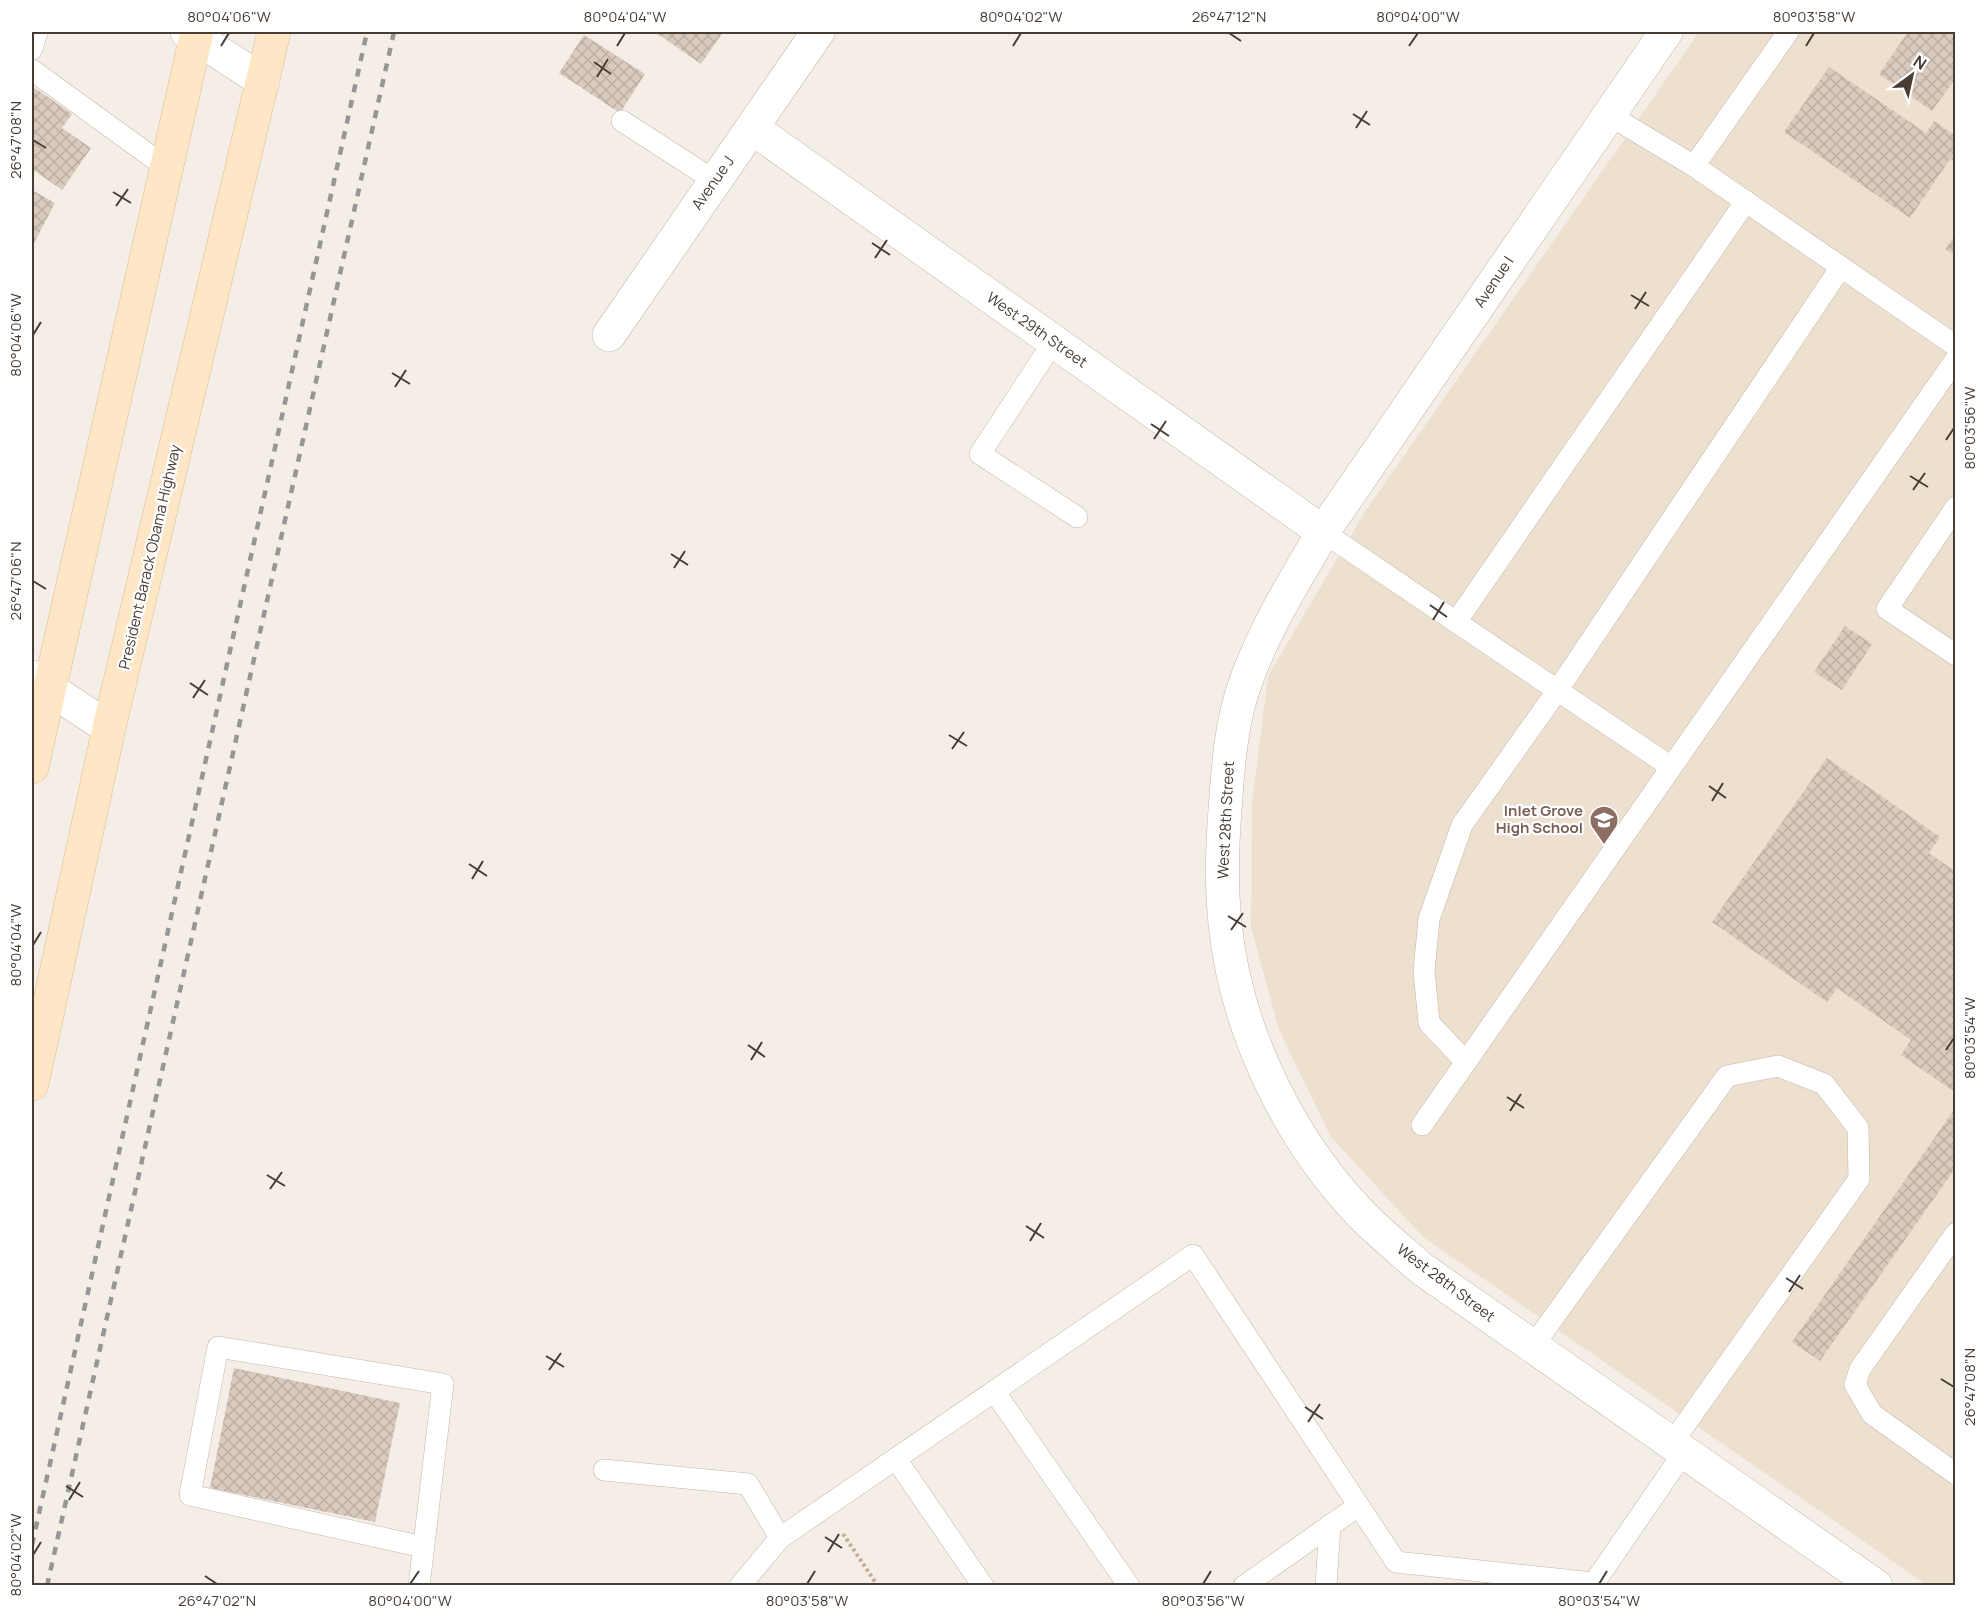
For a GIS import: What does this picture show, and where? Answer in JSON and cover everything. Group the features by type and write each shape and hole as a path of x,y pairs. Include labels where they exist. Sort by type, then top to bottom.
{"main road":[{"name":"President Barack Obama Highway","path":"32,1084 109,728 274,32"},
{"path":"32,767 40,683 167,168 193,34"}],"street":[{"name":"Avenue J","path":"609,335 818,32"},
{"name":"Avenue I","path":"1323,532 1666,32"},
{"path":"193,34 263,81"},
{"name":"West 29th Street","path":"752,128 1323,532"},
{"name":"West 28th Street","path":"1323,532 1272,619 1245,682 1229,755 1221,855 1225,925 1238,993 1260,1058 1287,1113 1325,1171 1370,1223 1422,1269 1876,1586"},
{"path":"40,683 109,728"}],"lane":[{"path":"32,50 37,32"},
{"path":"1694,166 1788,32"},
{"path":"32,70 167,168"},
{"path":"1609,115 1694,166 1956,346"},
{"path":"622,121 715,182"},
{"path":"1456,622 1746,201"},
{"path":"1466,1062 1429,1023 1424,971 1429,920 1462,825 1557,691 1841,267"},
{"path":"1054,341 980,454 1077,517"},
{"path":"1422,1125 1956,359"},
{"path":"1956,507 1887,609 1956,655"},
{"path":"1323,532 1671,768"},
{"path":"740,1586 780,1538 1193,1255 1396,1562 1593,1584 1678,1447 1859,1179 1858,1128 1824,1084 1778,1066 1727,1076 1533,1346"},
{"path":"1956,1233 1860,1369 1855,1386 1872,1414 1956,1474"},
{"path":"419,1586 442,1384 218,1347 190,1495 423,1547"},
{"path":"994,1391 1129,1586"},
{"path":"896,1459 983,1586"},
{"path":"604,1470 748,1484 780,1538"},
{"path":"1244,1586 1358,1506"},
{"path":"1326,1586 1330,1525"}],"path":[{"path":"826,1507 878,1586"}],"shaded area":[{"name":"Inlet Grove High School","path":"1699,32 1955,32 1955,1585 1927,1585 1423,1237 1331,1137 1279,1030 1251,927 1252,803 1268,676 1364,513"}],"building":[{"path":"655,32 723,32 701,64"},
{"path":"1908,32 1956,32 1956,78 1932,111 1879,74"},
{"path":"584,35 645,74 620,113 559,73"},
{"path":"1829,67 1926,133 1934,121 1956,136 1956,162 1950,159 1910,218 1784,132"},
{"path":"35,88 72,114 62,128 91,148 62,190 32,169 32,93"},
{"path":"32,190 55,203 32,247"},
{"path":"1956,234 1956,256 1945,249"},
{"path":"1845,626 1872,644 1842,690 1814,672"},
{"path":"1827,758 1940,837 1929,853 1956,872 1956,1093 1901,1055 1911,1040 1837,988 1827,1002 1712,922"},
{"path":"1956,1107 1956,1167 1820,1361 1792,1342"},
{"path":"234,1368 400,1403 375,1522 210,1488"}],"railway":[{"path":"32,1545 367,32"},
{"path":"47,1586 394,32"}],"place":[{"name":"Inlet Grove High School","path":"1604,846"}]}
